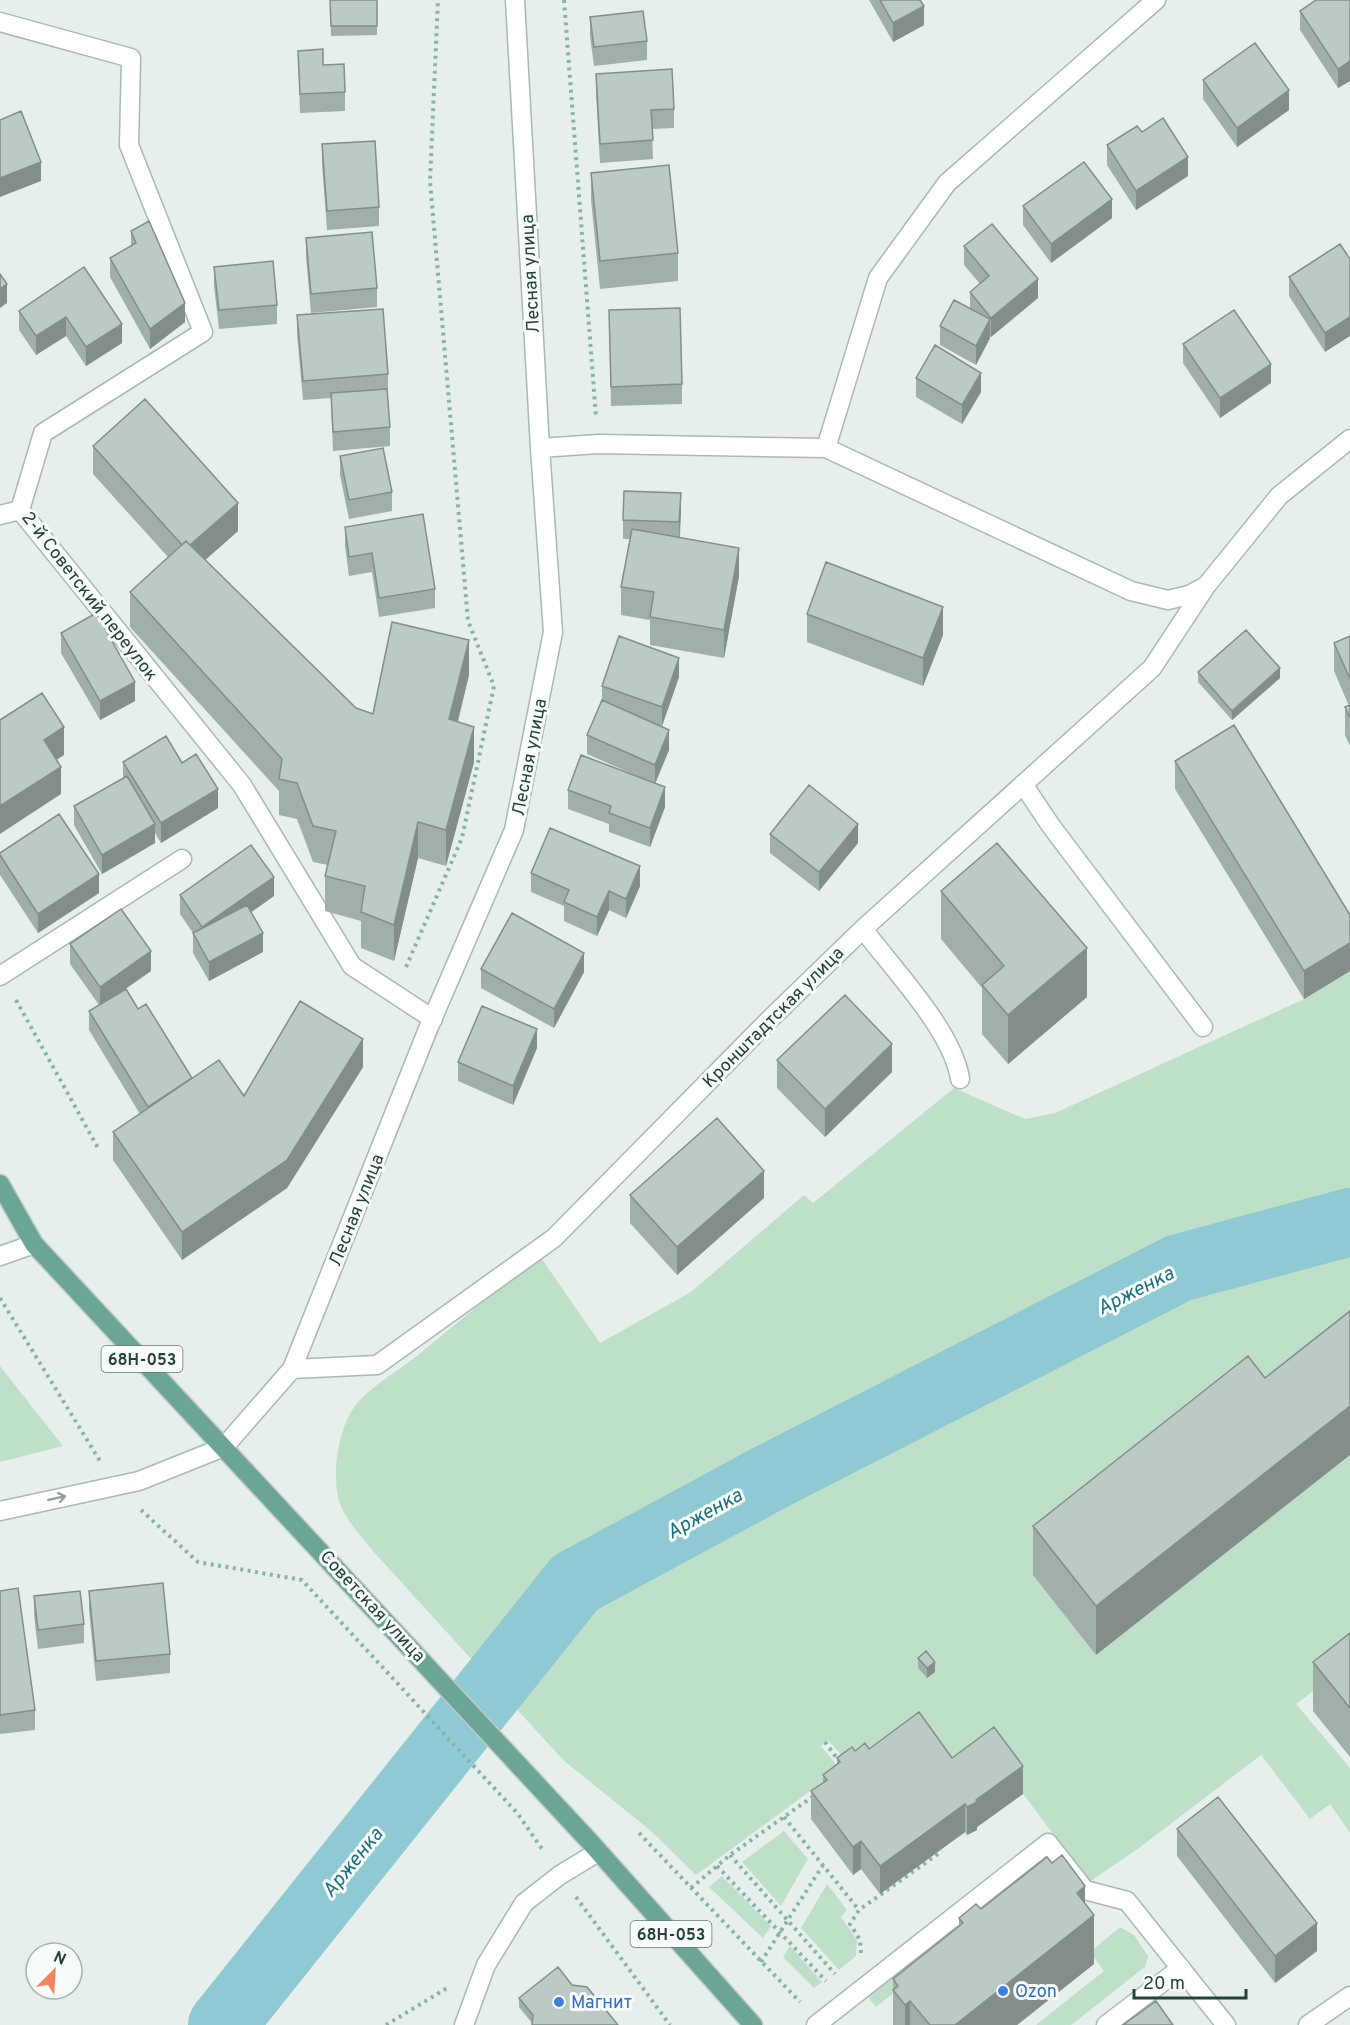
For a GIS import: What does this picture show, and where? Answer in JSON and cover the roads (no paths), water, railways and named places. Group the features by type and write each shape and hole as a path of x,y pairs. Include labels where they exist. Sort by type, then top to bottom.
{"main road":[{"name":"Советская улица","path":"0,1184 34,1244 298,1525 595,1848 753,2025"}],"street":[{"name":"Лесная улица","path":"224,1447 292,1369 433,1019 514,830 553,632 540,448 515,0"},
{"path":"540,448 598,444 826,448 878,278 947,183 1156,0"},
{"name":"2-й Советский переулок","path":"0,22 131,58 129,145 203,332 43,433 20,510 242,785 352,966 433,1019"},
{"name":"Кронштадтская улица","path":"292,1369 377,1365 554,1238 770,1018 863,928 1152,668 1206,586 1279,496 1350,439"},
{"name":"Кронштадтская улица","path":"826,448 1131,591 1168,600 1189,595 1206,586"},
{"path":"0,515 20,510"},
{"path":"1023,784 1051,826 1203,1027"},
{"path":"1,976 182,859"},
{"path":"863,928 947,1039 957,1060 960,1080"},
{"path":"0,1256 34,1244"},
{"path":"0,1510 140,1481 224,1447"},
{"path":"816,2025 1048,1843 1085,1890 1127,1901 1226,2025"},
{"path":"464,2025 486,1965 524,1903 595,1848"},
{"path":"1106,2025 1181,1968"},
{"path":"1308,2025 1350,1996"}],"waterway":[{"name":"Арженка","path":"222,2025 575,1583 771,1477 1179,1268 1350,1222"}],"place":[{"name":"Ozon","path":"1003,1991"},
{"name":"Магнит","path":"559,2002"}]}
